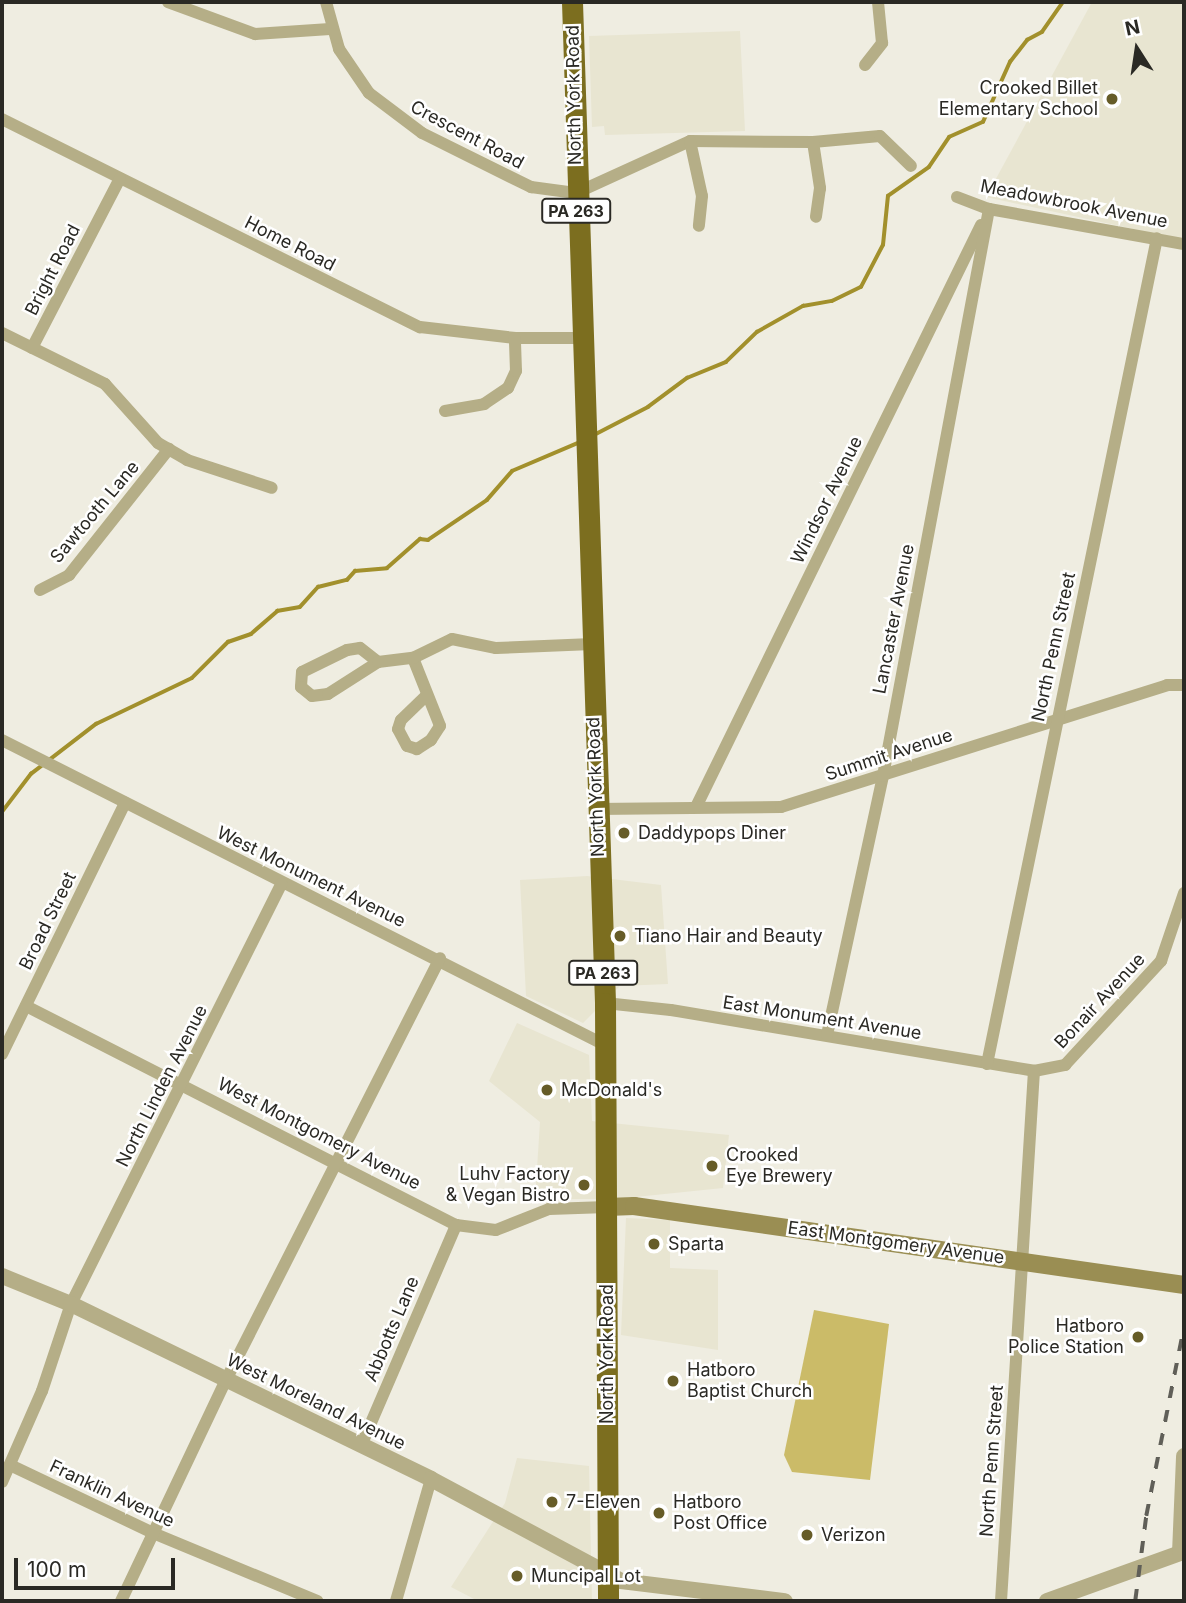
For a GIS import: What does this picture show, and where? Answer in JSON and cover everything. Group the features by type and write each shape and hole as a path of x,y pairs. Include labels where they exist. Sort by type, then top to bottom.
{"highway":[{"name":"North York Road","path":"572,2 579,338 605,1003 608,1573"},
{"name":"PA 263","path":"608,1573 608,1601"}],"main road":[{"name":"East Montgomery Avenue","path":"607,1207 634,1206 1184,1285"}],"street":[{"path":"168,2 254,34 330,29"},
{"name":"Crescent Road","path":"326,2 330,29 348,65 394,116 531,187 576,193"},
{"path":"865,65 882,43 878,2"},
{"name":"Home Road","path":"2,119 420,327 515,338 579,338"},
{"path":"576,193 690,141 813,142 880,136 911,166"},
{"path":"690,141 702,195 699,226"},
{"path":"813,142 820,188 816,217"},
{"name":"Bright Road","path":"32,348 120,178"},
{"name":"Meadowbrook Avenue","path":"957,197 989,209 1184,244"},
{"name":"Lancaster Avenue","path":"827,1035 883,776 989,209"},
{"name":"Windsor Avenue","path":"696,807 989,209"},
{"name":"North Penn Street","path":"987,1064 1157,238"},
{"path":"2,333 105,384 158,443 187,460 272,488"},
{"path":"445,411 484,404 508,388 516,371 515,338"},
{"name":"Sawtooth Lane","path":"40,590 69,575 169,449"},
{"path":"378,662 360,649 347,650 302,672 301,687 312,696 328,694 378,662 413,658 452,639 496,648 592,644"},
{"path":"413,658 427,695"},
{"name":"Summit Avenue","path":"596,810 781,807 1167,685 1184,685"},
{"name":"West Monument Avenue","path":"2,740 281,884 440,958 605,1045"},
{"name":"Broad Street","path":"2,1054 125,803"},
{"name":"North Linden Avenue","path":"2,1482 42,1391 71,1304 281,884"},
{"name":"Bonair Avenue","path":"1034,1071 1065,1065 1161,961 1184,893"},
{"path":"121,1601 226,1380 440,958"},
{"name":"East Monument Avenue","path":"605,1003 827,1035 1034,1071"},
{"name":"West Montgomery Avenue","path":"26,1006 183,1083 456,1225 496,1230 549,1209 607,1207"},
{"name":"North Penn Street","path":"1001,1601 1034,1071"},
{"name":"Abbotts Lane","path":"360,1446 456,1225"},
{"name":"West Moreland Avenue","path":"2,1276 71,1304 431,1479 621,1581 785,1601"},
{"path":"1053,1600 1182,1552 1184,1456"},
{"name":"Franklin Avenue","path":"10,1465 153,1533 317,1601"},
{"path":"396,1601 431,1479"}],"shaded area":[{"name":"Crooked Billet Elementary School","path":"1092,2 1184,2 1184,240 986,197"},
{"path":"740,31 745,131 605,135 604,126 592,127 589,36"},
{"path":"587,876 661,885 668,984 620,986 583,1023 526,996 520,880"},
{"path":"517,1023 589,1055 592,1121 729,1135 723,1188 616,1199 535,1199 540,1122 489,1081"},
{"path":"626,1218 670,1220 670,1268 718,1270 718,1350 621,1335"},
{"path":"814,1310 889,1324 870,1480 792,1472 784,1455"},
{"path":"517,1458 589,1466 592,1601 478,1601 451,1587 505,1503"}],"waterway":[{"path":"594,435 648,407 687,378 726,362 757,332 803,306 832,301 861,287 883,245 888,196 929,167 949,137 983,122 1010,62 1027,40 1042,32 1063,2"},
{"path":"2,812 31,774 96,724 192,678 228,642 251,634 277,611 300,607 318,587 347,580 355,571 387,568 420,539 428,540 487,500 512,471 578,443"}],"railway":[{"path":"1135,1601 1146,1516 1184,1325"}],"place":[{"name":"Crooked Billet Elementary School","path":"1112,99"},
{"name":"Daddypops Diner","path":"624,833"},
{"name":"Tiano Hair and Beauty","path":"620,936"},
{"name":"McDonald's","path":"547,1090"},
{"name":"Crooked Eye Brewery","path":"712,1166"},
{"name":"Luhv Factory & Vegan Bistro","path":"584,1185"},
{"name":"Sparta","path":"654,1244"},
{"name":"Hatboro Police Station","path":"1138,1337"},
{"name":"Hatboro Baptist Church","path":"673,1381"},
{"name":"7-Eleven","path":"552,1502"},
{"name":"Hatboro Post Office","path":"659,1513"},
{"name":"Verizon","path":"807,1535"},
{"name":"Muncipal Lot","path":"517,1576"}]}
